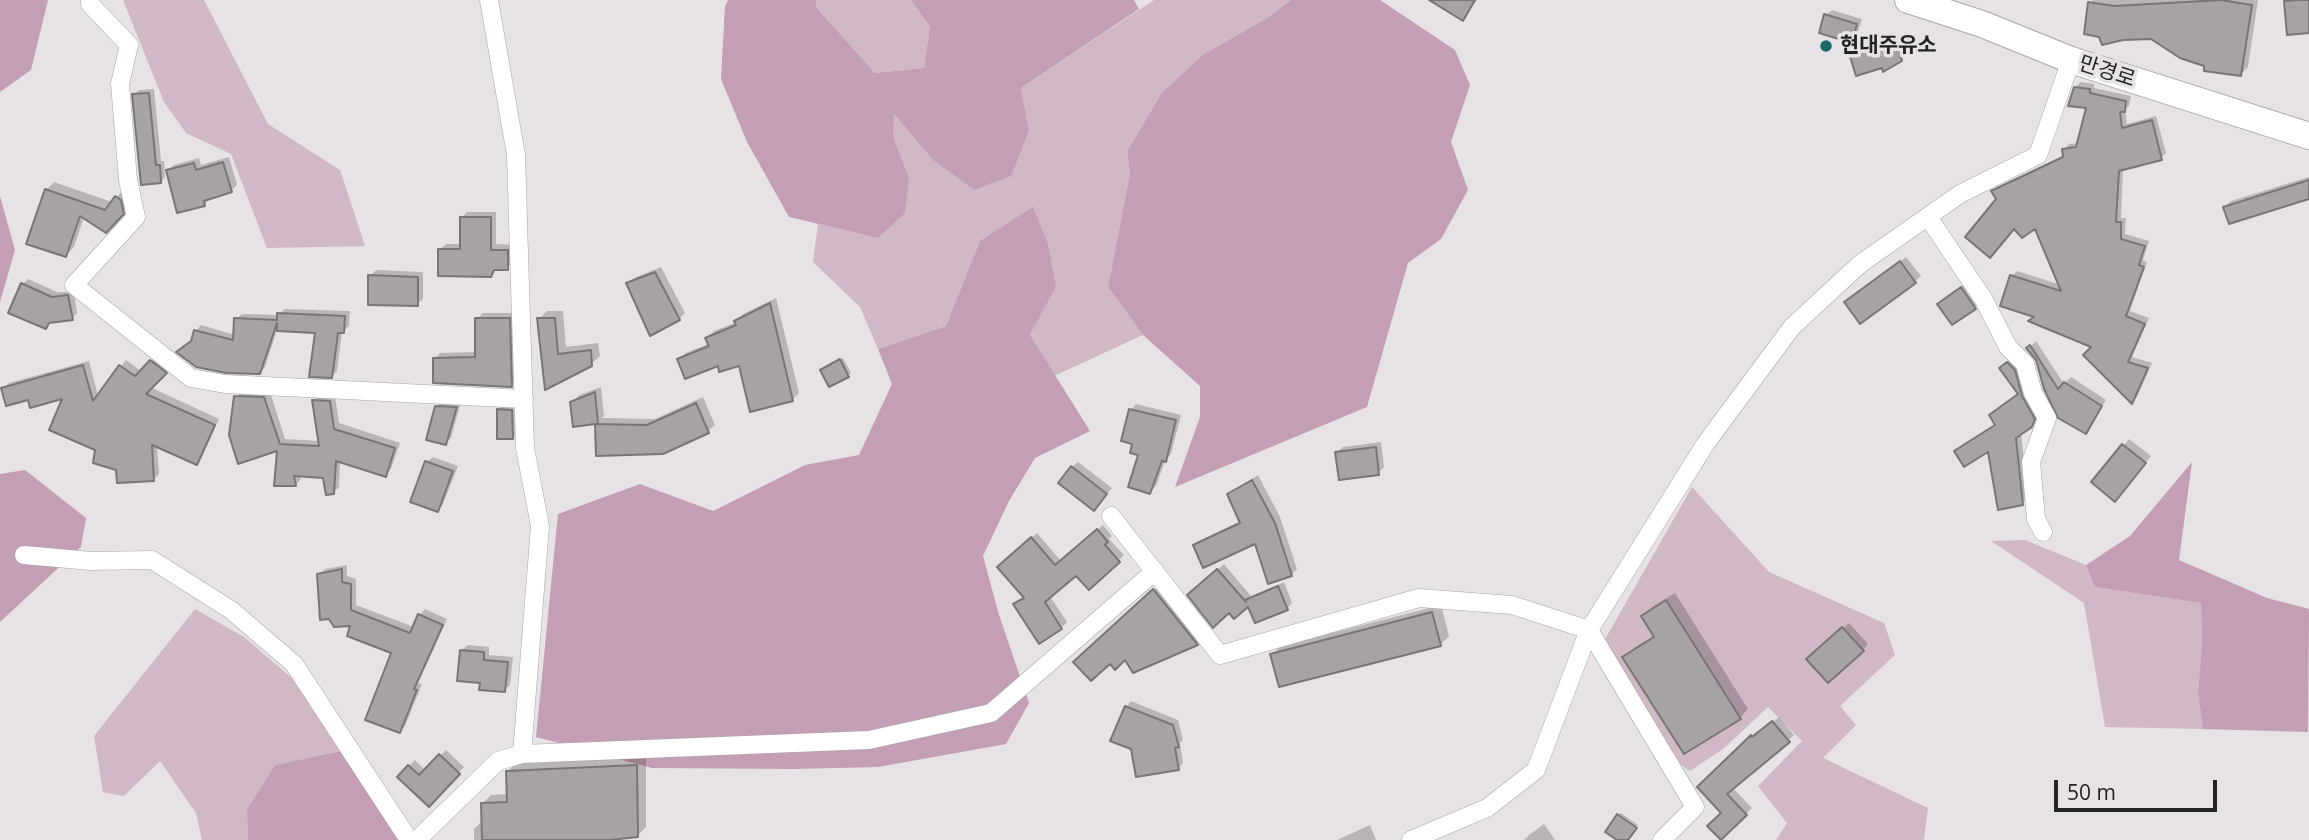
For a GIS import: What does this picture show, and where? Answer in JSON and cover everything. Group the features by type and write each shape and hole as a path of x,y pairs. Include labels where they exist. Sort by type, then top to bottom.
{"street":[{"path":"90,0 90,4 129,46 120,84 128,180 136,217 74,285 191,378 225,384 524,399"},
{"path":"489,0 516,155 526,449 540,526 522,754"},
{"name":"만경로","path":"1908,0 1982,24 2071,60 2309,136"},
{"path":"1410,840 1433,835 1487,808 1536,769 1589,630 1706,443 1792,327 1860,264 1960,194 2038,155 2071,60"},
{"path":"1928,217 1984,300 2008,347 2025,364 2033,393 2047,418 2031,462 2036,519 2043,532"},
{"path":"1111,516 1220,655 1419,598 1512,606 1589,630 1695,807 1662,840"},
{"path":"24,555 91,561 152,559 231,610 294,664 409,840"},
{"path":"417,840 498,761 522,754 869,740 991,713 1155,570"}],"shaded area":[{"path":"0,0 48,0 31,70 0,92"},
{"path":"123,0 204,0 268,124 340,170 365,246 267,248 231,154 186,133 164,102"},
{"path":"728,0 817,0 816,7 875,73 924,68 930,27 911,0 1134,0 1139,9 1021,88 1029,131 1011,176 974,190 932,159 894,114 893,136 909,177 905,213 878,238 789,217 747,142 721,79 725,6"},
{"path":"817,0 911,0 930,27 924,68 875,73 816,7"},
{"path":"1154,0 1291,0 1264,20 1127,152 1130,174 1108,287 1143,335 1054,376 1030,335 1056,287 980,241 946,326 878,349 860,307 813,262 818,224 878,238 909,177 893,136 893,113 932,159 1029,131 1021,88"},
{"path":"1291,0 1380,0 1455,50 1470,85 1451,142 1468,190 1441,239 1408,263 1367,407 1175,487 1200,417 1200,386 1143,335 1108,287 1130,174 1127,152 1162,93 1203,55 1264,20"},
{"path":"0,196 15,250 0,302"},
{"path":"1033,207 1048,244 1056,287 1030,335 1090,431 1035,458 1009,501 983,556 999,615 1029,703 1006,744 878,767 652,768 536,737 558,514 640,484 713,511 805,465 859,455 892,384 878,349 946,326 980,241"},
{"path":"2192,462 2179,560 2267,598 2309,609 2308,732 2203,729 2198,693 2202,641 2201,603 2095,587 2086,565 2130,536"},
{"path":"25,470 86,518 81,547 0,622 0,474"},
{"path":"1692,487 1769,572 1884,623 1895,655 1840,706 1856,725 1823,758 1928,808 1924,840 1776,840 1787,823 1758,786 1802,741 1768,707 1723,749 1690,771 1681,765 1604,641"},
{"path":"2025,540 2086,565 2096,587 2201,603 2202,641 2198,693 2203,729 2105,727 2084,603 1991,541"},
{"path":"195,609 244,637 294,680 341,751 275,765 247,809 248,840 202,840 196,813 160,761 124,796 103,792 94,736"},
{"path":"341,751 402,837 398,840 248,840 247,809 275,765"}],"building":[{"path":"1429,0 1475,0 1463,21"},
{"path":"2221,0 2252,5 2241,76 2204,71 2204,66 2180,58 2151,39 2123,40 2102,45 2099,37 2084,34 2088,2 2114,6"},
{"path":"2309,0 2309,33 2287,35 2284,1"},
{"path":"1824,14 1857,24 1852,43 1819,33"},
{"path":"1879,40 1897,45 1902,61 1883,72 1882,68 1856,76 1848,50"},
{"path":"2074,87 2090,89 2090,93 2126,101 2125,112 2120,112 2122,128 2152,120 2162,160 2119,171 2116,222 2121,222 2121,239 2145,246 2139,265 2144,267 2126,316 2145,324 2128,362 2148,368 2132,404 2083,355 2091,347 2028,321 2034,317 2000,306 2010,275 2061,291 2035,229 2022,238 2014,229 1990,258 1965,237 1996,199 1991,191 2063,157 2062,149 2076,147 2086,108 2068,106"},
{"path":"149,93 156,165 160,165 161,183 141,185 132,94"},
{"path":"223,162 232,192 204,201 205,206 177,213 166,170 194,163 196,170"},
{"path":"2309,180 2309,199 2229,224 2223,207"},
{"path":"45,189 105,210 115,196 121,200 124,214 106,233 80,216 66,257 26,244"},
{"path":"460,217 491,217 491,250 508,250 508,270 494,270 491,277 438,276 438,249 460,249"},
{"path":"1900,261 1916,283 1860,324 1844,302"},
{"path":"655,272 680,320 650,336 626,283"},
{"path":"368,275 418,277 418,306 368,305"},
{"path":"21,283 52,297 68,295 73,320 49,323 46,329 8,313"},
{"path":"1961,287 1976,309 1952,325 1937,304"},
{"path":"770,303 793,401 750,412 739,366 719,372 718,366 685,379 677,359 709,346 705,338 736,325 734,321"},
{"path":"277,313 345,316 344,333 338,333 332,378 309,377 315,333 277,331 277,323 260,374 226,373 196,367 176,352 191,341 194,330 233,340 234,318 277,320"},
{"path":"475,318 510,318 512,387 433,383 433,358 475,357"},
{"path":"537,318 555,318 558,354 591,350 592,366 545,390"},
{"path":"2030,345 2058,389 2064,382 2102,406 2086,434 2058,418 2044,389 2036,360 2026,348"},
{"path":"840,359 849,377 829,387 820,370"},
{"path":"150,360 167,373 146,394 215,425 197,465 152,445 154,481 117,483 116,470 93,463 95,450 49,430 62,399 30,408 28,400 6,406 1,388 83,365 93,401 119,365 135,376"},
{"path":"2007,362 2015,370 2022,396 2035,419 2032,427 2016,438 2023,505 1998,510 1988,452 1964,467 1954,451 1995,425 1989,415 2018,394 1999,368"},
{"path":"595,392 596,424 647,425 696,403 709,433 663,454 596,456 595,424 573,427 570,402"},
{"path":"234,396 264,397 280,444 319,446 312,400 330,401 334,429 395,448 386,477 336,461 334,494 326,495 323,478 294,476 296,486 274,486 277,451 238,464 229,435"},
{"path":"435,406 457,407 446,445 426,440"},
{"path":"497,409 512,410 513,439 497,439"},
{"path":"1129,409 1176,420 1166,462 1162,461 1150,494 1128,487 1138,455 1130,453 1132,444 1121,441"},
{"path":"2122,444 2146,463 2115,502 2091,482"},
{"path":"1376,447 1379,475 1339,480 1335,452"},
{"path":"425,461 453,471 438,512 410,502"},
{"path":"1071,466 1107,494 1094,511 1058,483"},
{"path":"1252,480 1275,523 1292,576 1268,584 1255,544 1203,568 1193,545 1240,523 1227,494"},
{"path":"1097,529 1108,542 1105,545 1120,562 1089,590 1076,576 1045,602 1062,629 1039,644 1013,604 1024,598 997,567 1031,537 1055,565"},
{"path":"342,569 342,582 351,584 351,610 410,633 418,614 443,625 414,689 417,690 400,733 365,720 391,653 347,636 350,626 334,627 329,619 320,620 317,574"},
{"path":"1217,569 1246,602 1245,600 1278,586 1288,610 1255,623 1248,607 1234,619 1229,613 1213,628 1187,595"},
{"path":"1153,589 1198,645 1133,673 1125,660 1115,670 1110,664 1091,681 1073,662"},
{"path":"1666,600 1741,719 1684,754 1622,657 1654,637 1641,616"},
{"path":"1432,612 1441,646 1279,687 1270,654"},
{"path":"1842,627 1864,651 1828,683 1806,659"},
{"path":"460,650 484,652 484,660 508,662 505,692 479,690 480,683 457,681"},
{"path":"1125,706 1173,725 1179,747 1175,748 1179,770 1136,777 1131,749 1110,741"},
{"path":"1772,721 1790,742 1727,794 1747,815 1721,840 1707,826 1721,813 1697,787 1751,735 1752,737"},
{"path":"439,754 460,774 429,807 397,777 408,765 419,775"},
{"path":"637,765 638,837 610,840 482,840 481,803 507,802 506,771"},
{"path":"1617,814 1637,828 1628,840 1617,840 1605,832"}],"place":[{"name":"현대주유소","path":"1826,46"}]}
